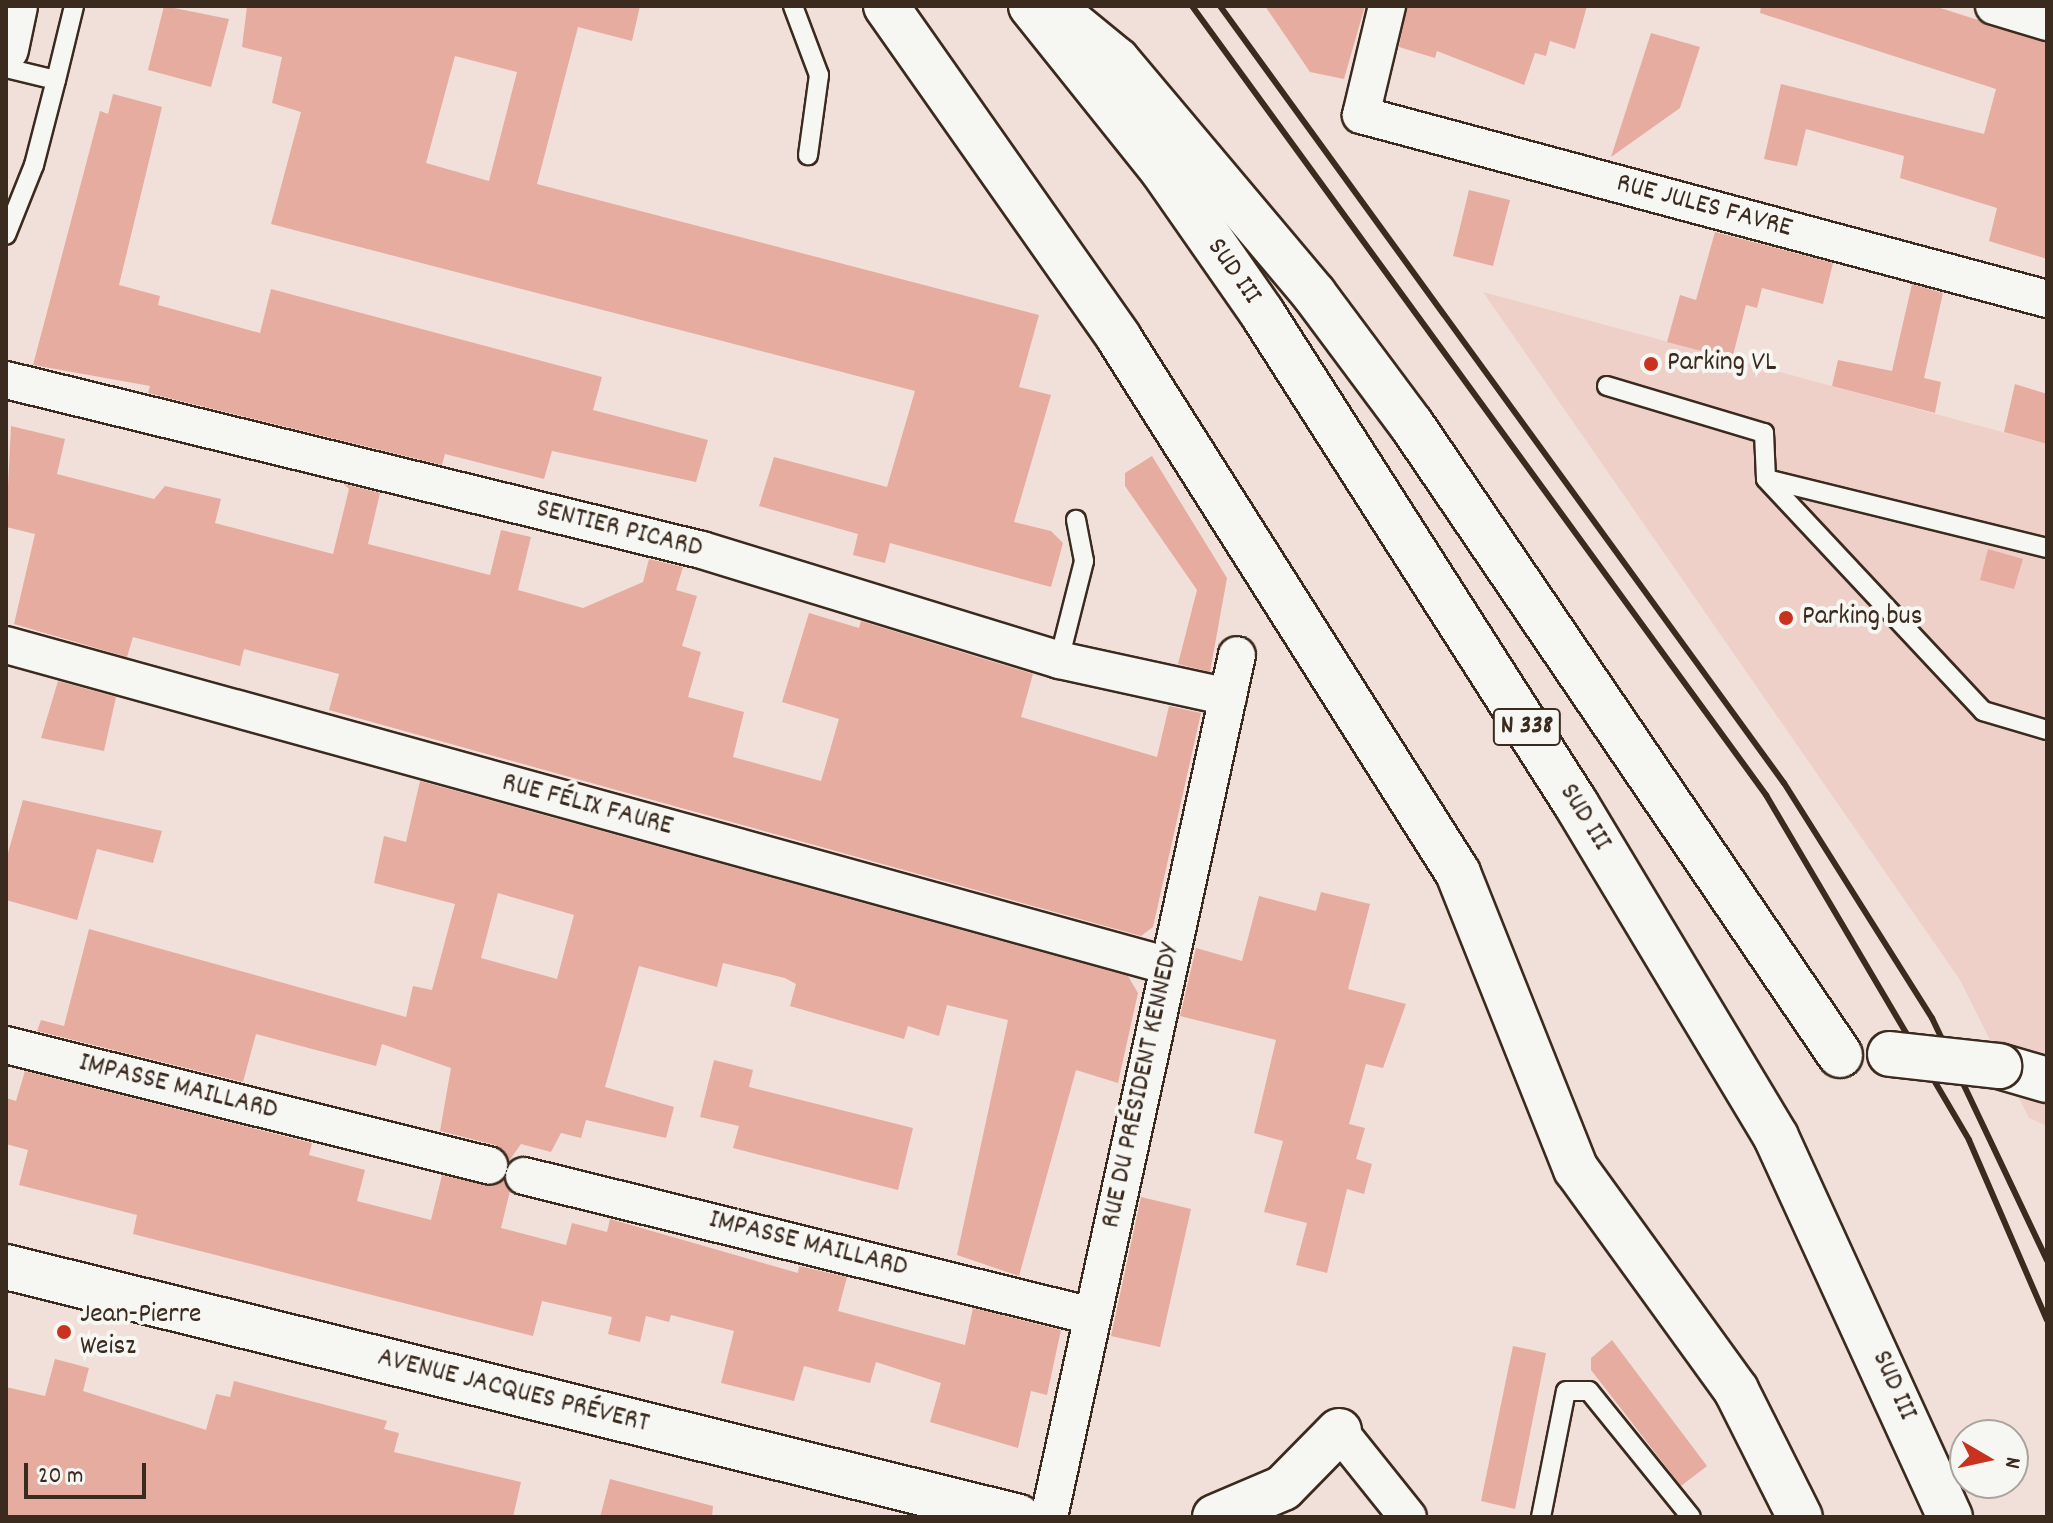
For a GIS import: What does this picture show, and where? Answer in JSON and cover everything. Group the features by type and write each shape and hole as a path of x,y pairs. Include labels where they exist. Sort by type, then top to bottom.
{"main road":[{"path":"6,49 15,6"},
{"path":"886,6 1119,338 1458,873 1576,1169 1736,1390 1800,1517"},
{"name":"SUD III","path":"1031,6 1163,171 1262,313 1584,817 1776,1137 1950,1517"},
{"path":"1051,6 1117,60 1314,294 1411,424 1840,1055 1890,1054 1999,1066 2047,1080"},
{"name":"AVENUE JACQUES PRÉVERT","path":"6,1267 1019,1517"},
{"path":"1215,1517 1283,1488 1339,1431"}],"street":[{"name":"RUE JULES FAVRE","path":"1387,6 1361,115 2047,299"},
{"path":"1994,6 2047,22"},
{"name":"SENTIER PICARD","path":"6,380 702,550 1059,660 1228,697"},
{"name":"RUE FÉLIX FAURE","path":"6,645 1169,966"},
{"name":"RUE DU PRÉSIDENT KENNEDY","path":"1049,1517 1237,655"},
{"name":"IMPASSE MAILLARD","path":"6,1045 489,1165"},
{"name":"IMPASSE MAILLARD","path":"524,1176 1092,1316"},
{"path":"1339,1431 1408,1517"}],"lane":[{"path":"6,235 34,165 74,6"},
{"path":"793,6 819,75 808,155"},
{"path":"6,68 56,80"},
{"path":"1607,386 1764,433 1766,479 1983,711 2047,730"},
{"path":"1766,479 2047,548"},
{"path":"1059,660 1084,561 1076,520"},
{"path":"1541,1517 1566,1391 1589,1391 1691,1517"}],"shaded area":[{"path":"1483,292 2047,444 2047,1126 2029,1118 1960,980"}],"building":[{"path":"164,6 229,19 211,87 148,70"},
{"path":"247,6 640,6 632,41 578,27 537,184 1039,315 1019,387 1051,395 1014,522 1051,531 1063,543 1051,587 890,543 885,563 853,555 858,534 759,506 774,457 887,487 915,391 271,224 301,112 272,103 282,57 242,47","holes":["455,56 517,72 489,181 426,163"]},
{"path":"1265,6 1365,6 1344,79 1310,72"},
{"path":"1407,6 1587,6 1575,49 1550,41 1546,56 1535,53 1524,85 1437,51 1435,58 1399,47"},
{"path":"1761,6 1934,6 2047,42 2047,259 1989,241 1997,208 1900,178 1904,156 1806,129 1797,166 1764,159 1781,84 1984,134 1996,89 1760,13"},
{"path":"1651,33 1700,47 1680,108 1611,157"},
{"path":"113,94 162,107 119,285 160,296 158,305 260,333 271,289 602,377 593,410 708,440 696,482 552,451 544,479 445,454 442,465 148,393 150,386 33,365 100,111 108,114"},
{"path":"1469,190 1510,200 1493,266 1453,256"},
{"path":"1715,232 1833,263 1823,304 1762,288 1757,308 1746,305 1732,359 1667,342 1680,295 1696,300"},
{"path":"1912,284 1943,293 1924,378 1941,382 1935,413 1832,386 1838,360 1892,371"},
{"path":"2015,384 2047,394 2047,444 2004,432"},
{"path":"11,426 65,439 57,474 154,499 165,486 221,499 215,523 333,554 349,489 344,484 380,493 368,544 490,575 501,530 531,537 518,590 583,608 643,582 649,559 683,567 676,590 697,596 682,646 701,652 688,697 744,712 733,757 821,781 839,719 782,702 809,613 859,628 861,621 1033,674 1021,717 1157,757 1169,706 1201,713 1153,927 1141,936 329,710 339,674 244,649 240,666 133,637 127,657 14,624 35,534 6,527"},
{"path":"1152,456 1227,578 1210,672 1178,664 1197,590 1125,486 1125,473"},
{"path":"1988,549 2023,559 2014,589 1980,580"},
{"path":"58,681 116,697 104,751 41,738"},
{"path":"420,781 1128,976 1138,993 1118,1083 1076,1070 1019,1276 957,1255 1008,1020 947,1005 939,1036 908,1026 904,1039 790,1006 796,984 785,978 723,963 717,987 639,966 605,1087 674,1107 666,1138 586,1120 581,1138 561,1133 551,1152 521,1144 509,1161 495,1145 440,1131 451,1068 382,1044 376,1066 256,1034 243,1082 37,1031 41,1020 64,1026 89,929 406,1017 413,986 432,990 455,904 374,883 384,836 406,842","holes":["498,893 574,915 557,979 481,958"]},
{"path":"23,800 162,831 153,863 97,849 77,920 6,900 6,860"},
{"path":"1321,892 1370,904 1348,989 1406,1004 1383,1068 1366,1064 1349,1124 1365,1128 1356,1159 1372,1164 1364,1194 1347,1189 1327,1273 1296,1265 1307,1223 1264,1212 1283,1141 1254,1133 1276,1040 1180,1016 1196,948 1242,961 1259,896 1316,911"},
{"path":"714,1060 753,1070 749,1087 913,1128 898,1190 733,1148 739,1126 700,1117"},
{"path":"25,1071 312,1143 309,1155 365,1170 357,1201 431,1220 442,1175 485,1185 504,1180 510,1191 501,1228 566,1245 572,1223 607,1232 610,1219 798,1273 799,1266 847,1277 838,1311 965,1345 973,1308 1061,1330 1047,1395 1031,1391 1018,1448 930,1422 941,1383 876,1362 870,1383 804,1366 794,1401 721,1383 734,1331 671,1315 669,1322 646,1316 640,1342 608,1334 612,1317 542,1301 533,1336 133,1234 137,1215 19,1185 28,1150 6,1144 6,1098 16,1101"},
{"path":"1141,1197 1191,1209 1160,1347 1111,1336"},
{"path":"1612,1340 1707,1466 1681,1486 1591,1370 1591,1358"},
{"path":"1513,1346 1546,1353 1515,1509 1481,1501"},
{"path":"55,1359 89,1368 83,1391 206,1430 216,1394 230,1397 234,1381 387,1421 384,1429 399,1433 394,1452 521,1482 513,1517 6,1517 6,1387 45,1396"},
{"path":"610,1479 713,1506 712,1517 600,1517"}],"railway":[{"path":"1192,6 1766,795 1969,1140 2047,1320"},
{"path":"1220,6 1784,783 1932,1018 2047,1260"}],"place":[{"name":"Parking VL","path":"1651,364"},
{"name":"Parking bus","path":"1786,618"},
{"name":"Jean-Pierre Weisz","path":"64,1332"}]}
